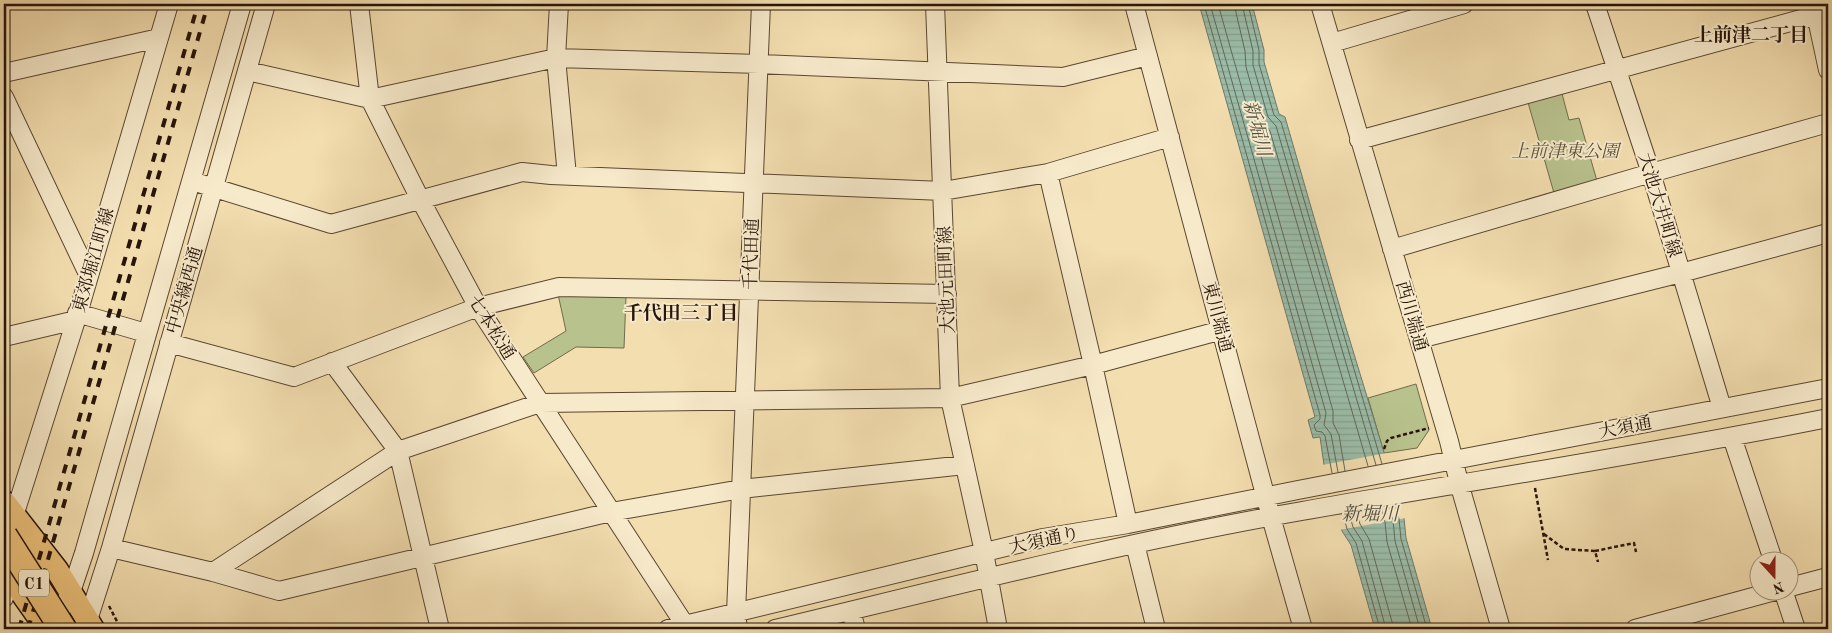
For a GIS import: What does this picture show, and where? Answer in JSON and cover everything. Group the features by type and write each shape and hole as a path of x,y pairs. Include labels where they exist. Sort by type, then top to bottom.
{"highway":[{"name":"C1","path":"7,518 63,629"}],"main road":[{"path":"7,518 57,570 71,592 88,626"},
{"path":"7,572 48,629"}],"street":[{"name":"東郊堀江町線","path":"7,518 77,317 88,274 169,4"},
{"name":"中央線西通","path":"48,629 71,592 84,553 242,4"},
{"name":"中央線西通","path":"88,626 266,4"},
{"name":"七本松通","path":"359,4 370,99 420,200 478,308 685,625"},
{"path":"559,4 556,58 567,176"},
{"name":"千代田通","path":"737,621 736,595 762,4"},
{"name":"大池元田町線","path":"935,4 950,398 984,552 998,629"},
{"name":"東川端通","path":"1134,4 1271,517 1303,629"},
{"name":"西川端通","path":"1320,4 1419,339 1501,629"},
{"path":"1332,43 1464,4"},
{"name":"大池大井町線","path":"1595,4 1651,173 1722,408"},
{"path":"1359,140 1617,70 1815,9 1828,70"},
{"path":"4,73 158,38"},
{"path":"247,71 370,99 556,58 759,64 1063,77 1148,56"},
{"path":"4,97 88,274"},
{"path":"1392,249 1828,123"},
{"path":"192,181 331,224 522,172 567,176 943,191 1048,173 1170,137"},
{"path":"1048,173 1094,365 1128,524"},
{"path":"1419,339 1828,234"},
{"path":"169,343 294,377 478,308 559,287 946,294"},
{"path":"4,337 77,317 146,333"},
{"path":"213,572 398,451 540,403 950,398 1094,365 1222,330"},
{"path":"332,362 398,451 440,629"},
{"name":"大須通","path":"1423,466 1828,388"},
{"name":"大須通","path":"1459,483 1732,437 1828,418"},
{"path":"1732,437 1770,550"},
{"path":"111,548 213,572 279,591 612,512 741,489 965,465"},
{"name":"大須通り","path":"668,629 685,625 737,621 984,552 1042,538 1128,524 1423,466"},
{"name":"大須通り","path":"775,629 1135,544 1459,483"},
{"path":"1135,544 1156,629"},
{"path":"4,598 7,572"},
{"path":"1800,585 1828,577"},
{"path":"1635,629 1750,598"},
{"path":"1786,600 1796,629"},
{"path":"851,611 856,629"}],"path":[{"path":"1384,448 1387,441 1391,438 1430,428"},
{"path":"1535,488 1548,560"},
{"path":"1543,533 1564,549 1595,551 1634,543 1636,552"},
{"path":"1595,551 1598,562"},
{"path":"109,606 121,629"}],"green space":[{"name":"上前津東公園","path":"1561,90 1569,120 1579,118 1597,181 1554,193 1527,99"},
{"path":"558,294 626,296 624,348 576,347 534,373 523,357 566,331"},
{"path":"1416,384 1429,430 1417,448 1384,453 1368,398"}],"water":[{"name":"新堀川","path":"1199,4 1252,4 1264,50 1264,62 1279,114 1285,117 1343,318 1404,518 1406,538 1432,629 1375,629 1351,545 1342,531 1324,465 1320,437 1313,438 1308,420 1315,417"}],"pier":[{"path":"1387,453 1406,518 1339,530 1322,465"}],"railway":[{"path":"19,629 198,4"},
{"path":"28,629 208,4"}],"district":[{"name":"上前津二丁目","path":"1751,34"},
{"name":"千代田三丁目","path":"681,312"}]}
